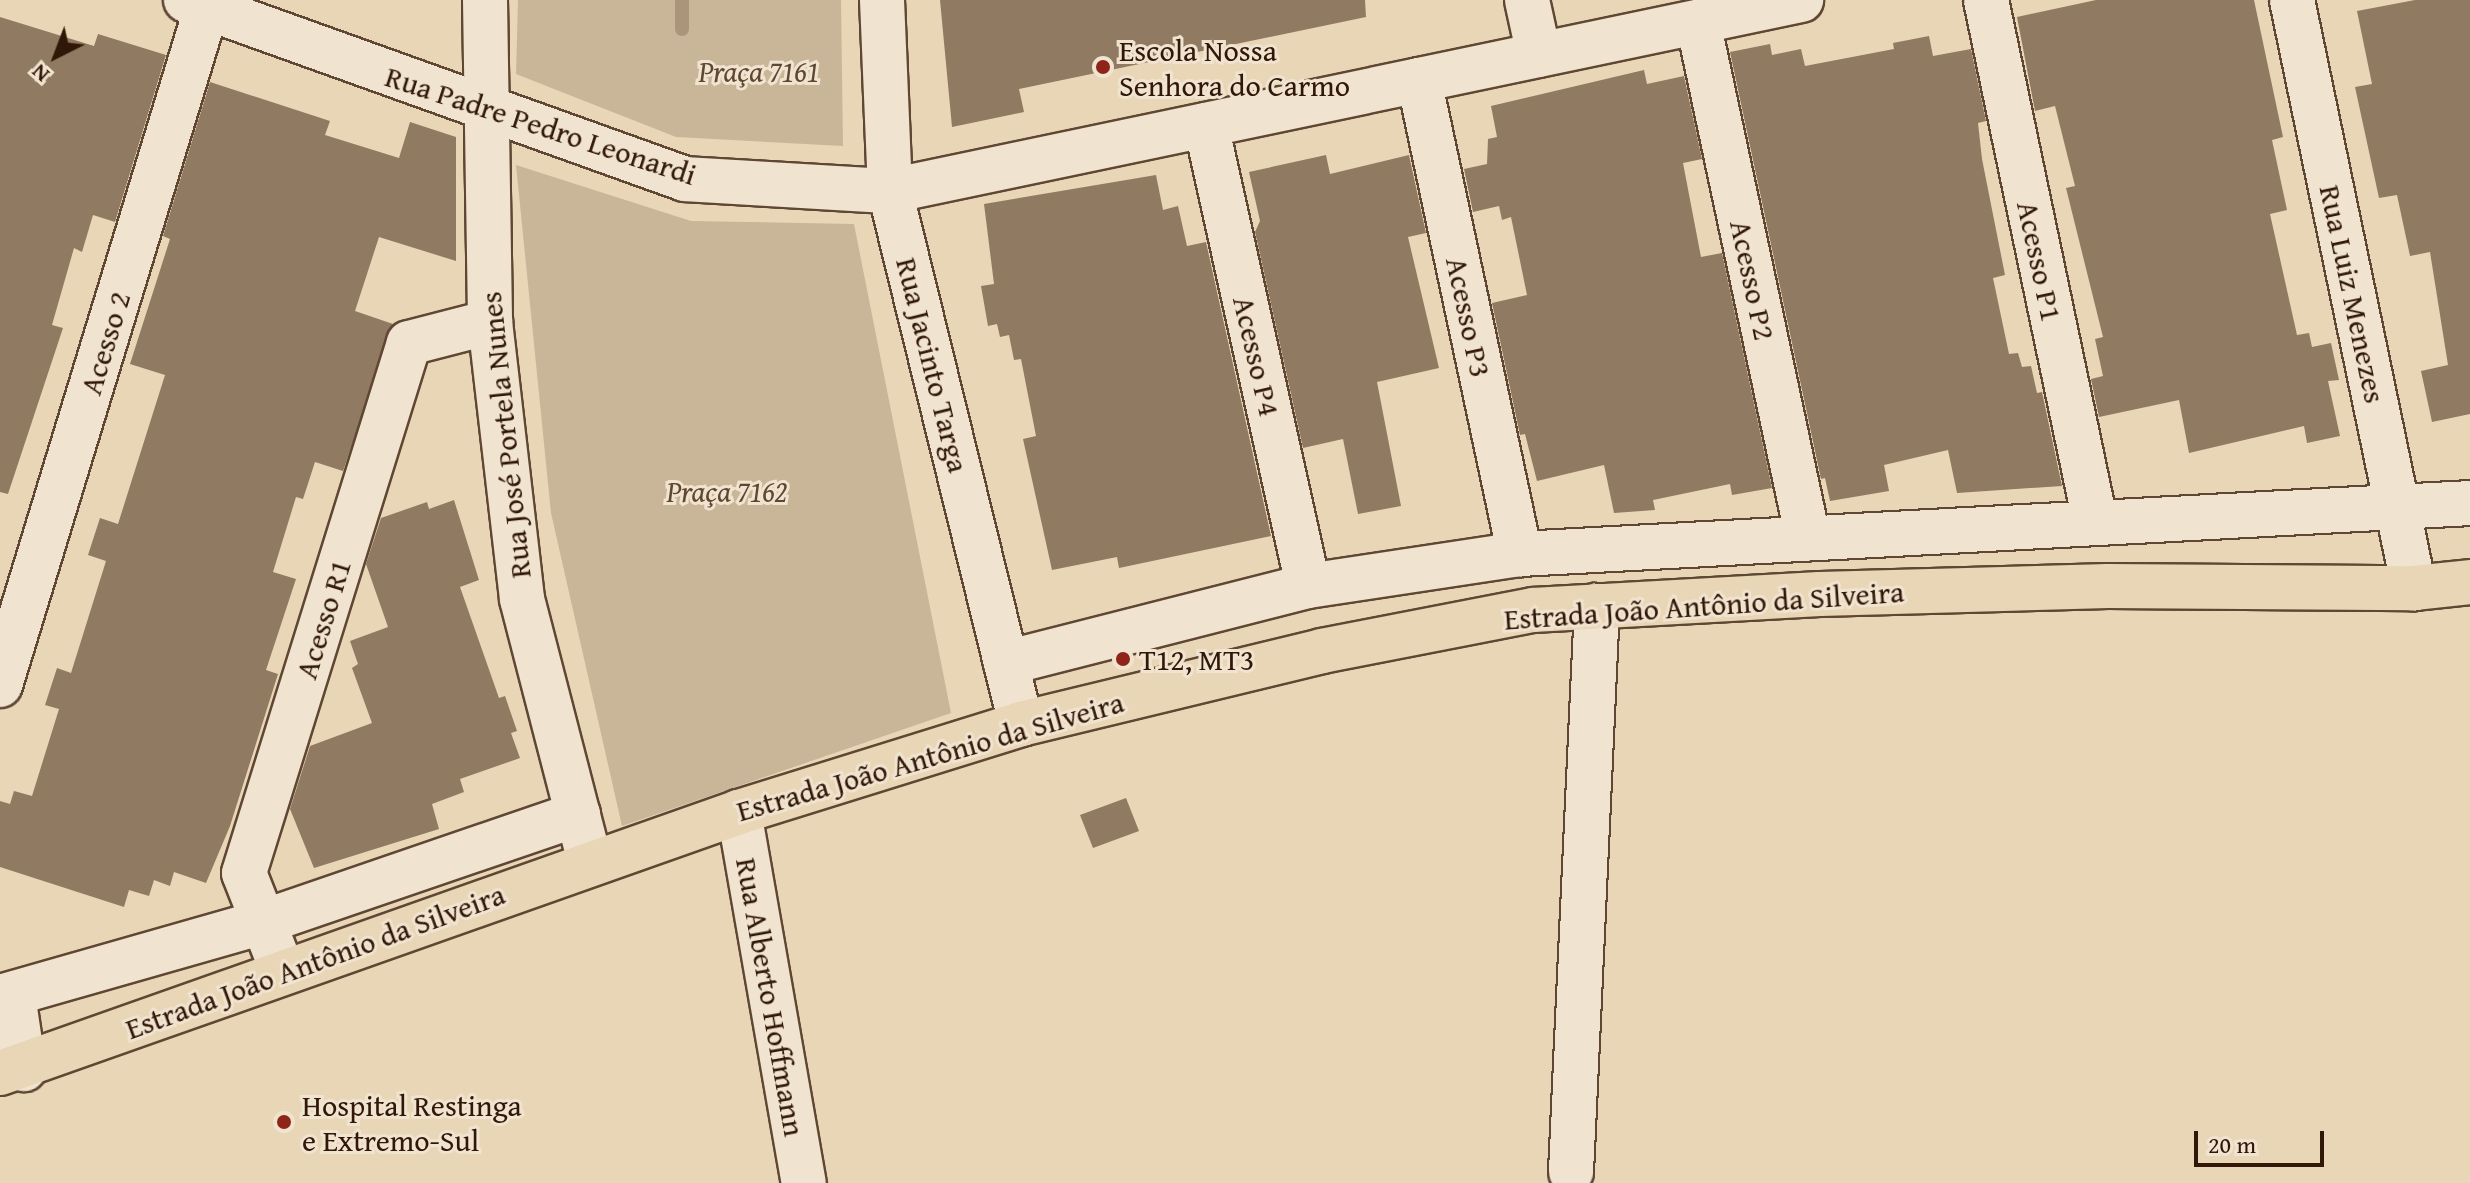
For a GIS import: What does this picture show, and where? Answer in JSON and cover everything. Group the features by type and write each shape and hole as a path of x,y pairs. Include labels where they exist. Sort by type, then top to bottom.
{"main road":[{"name":"Estrada João Antônio da Silveira","path":"12,1071 590,861 739,812 1021,724 1322,651 1533,610 1597,606 2108,586 2414,588 2470,582"}],"street":[{"name":"Rua José Portela Nunes","path":"485,0 490,322 522,599 590,861"},
{"name":"Rua Jacinto Targa","path":"882,0 890,191 1021,724"},
{"path":"1527,0 1539,55"},
{"name":"Rua Padre Pedro Leonardi","path":"201,3 486,110 685,179 890,191 1801,0"},
{"name":"Acesso P1","path":"1986,0 2095,521"},
{"name":"Rua Luiz Menezes","path":"2292,0 2414,588"},
{"name":"Acesso 2","path":"0,685 201,3"},
{"name":"Acesso P2","path":"1698,22 1808,538"},
{"name":"Acesso P3","path":"1419,80 1520,554"},
{"name":"Acesso P4","path":"1206,125 1308,586"},
{"name":"Acesso R1","path":"283,972 244,873 409,343 490,322"},
{"name":"Estrada João Antônio da Silveira","path":"1006,663 1308,586 1520,554 2095,521 2397,510 2470,503"},
{"path":"1571,1172 1597,606"},
{"name":"Rua Alberto Hoffmann","path":"739,812 804,1183"},
{"name":"Estrada João Antônio da Silveira","path":"7,996 263,922 578,814"},
{"path":"7,996 12,1071"}],"green space":[{"name":"Praça 7161","path":"518,0 841,0 843,146 676,137 516,74"},
{"name":"Praça 7162","path":"516,165 691,221 854,224 951,713 622,826 551,513"}],"building":[{"name":"Escola Nossa Senhora do Carmo","path":"940,0 1365,0 1366,17 1019,89 1024,112 952,127"},
{"path":"2096,0 2254,0 2283,137 2272,140 2287,210 2270,214 2297,335 2309,333 2312,347 2331,343 2339,380 2328,381 2340,436 2307,443 2304,426 2189,453 2179,400 2099,417 2091,379 2103,376 2095,339 2103,337 2066,188 2075,186 2055,106 2035,111 2017,17"},
{"path":"2415,0 2470,0 2470,414 2432,422 2421,371 2448,365 2430,252 2410,256 2397,195 2379,198 2355,87 2372,84 2357,11"},
{"path":"0,17 94,46 98,34 166,55 115,222 93,215 82,252 74,248 52,325 63,328 8,494 0,492"},
{"path":"1929,36 1933,56 1971,49 1986,121 1978,123 1982,159 2005,275 1993,278 2009,354 2018,353 2022,367 2031,366 2037,393 2042,392 2062,486 1957,493 1948,450 1884,465 1889,491 1830,501 1825,478 1821,479 1730,52 1770,44 1772,55 1801,49 1805,66 1894,49 1893,43"},
{"path":"1644,70 1647,84 1684,76 1702,159 1683,163 1701,257 1722,253 1772,488 1732,495 1730,484 1653,500 1655,510 1614,513 1604,465 1537,481 1525,434 1520,435 1492,303 1527,295 1511,217 1502,220 1499,206 1473,212 1464,169 1487,164 1488,139 1497,137 1491,106"},
{"path":"210,82 330,121 325,135 399,158 410,122 456,137 456,261 379,237 355,311 393,324 343,471 315,462 303,499 296,497 273,572 296,579 266,670 278,674 230,826 206,883 174,872 170,886 154,880 149,896 129,890 124,907 0,867 0,801 10,804 14,791 32,796 59,709 45,705 57,668 71,673 106,561 88,555 100,518 118,524 165,375 130,364 170,239 163,236"},
{"path":"1326,155 1330,174 1409,155 1426,233 1408,237 1439,368 1377,382 1401,506 1358,514 1343,439 1303,448 1255,232 1260,221 1249,172"},
{"path":"1156,175 1163,210 1178,206 1187,246 1206,242 1271,536 1119,568 1117,557 1052,570 1023,439 1036,436 1021,359 1014,360 1009,335 1000,337 997,324 988,326 981,286 994,284 984,204"},
{"path":"454,500 479,580 460,587 499,698 505,696 517,731 511,733 520,758 460,779 464,792 432,804 439,829 314,868 290,809 310,746 372,723 352,668 358,664 350,641 388,627 366,564 381,518 427,502 429,509"},
{"path":"1126,798 1139,831 1093,848 1080,815"}],"waterway":[{"path":"682,0 682,29"}],"place":[{"name":"Escola Nossa Senhora do Carmo","path":"1103,67"},
{"name":"T12, MT3","path":"1123,659"},
{"name":"Hospital Restinga e Extremo-Sul","path":"284,1122"}]}
